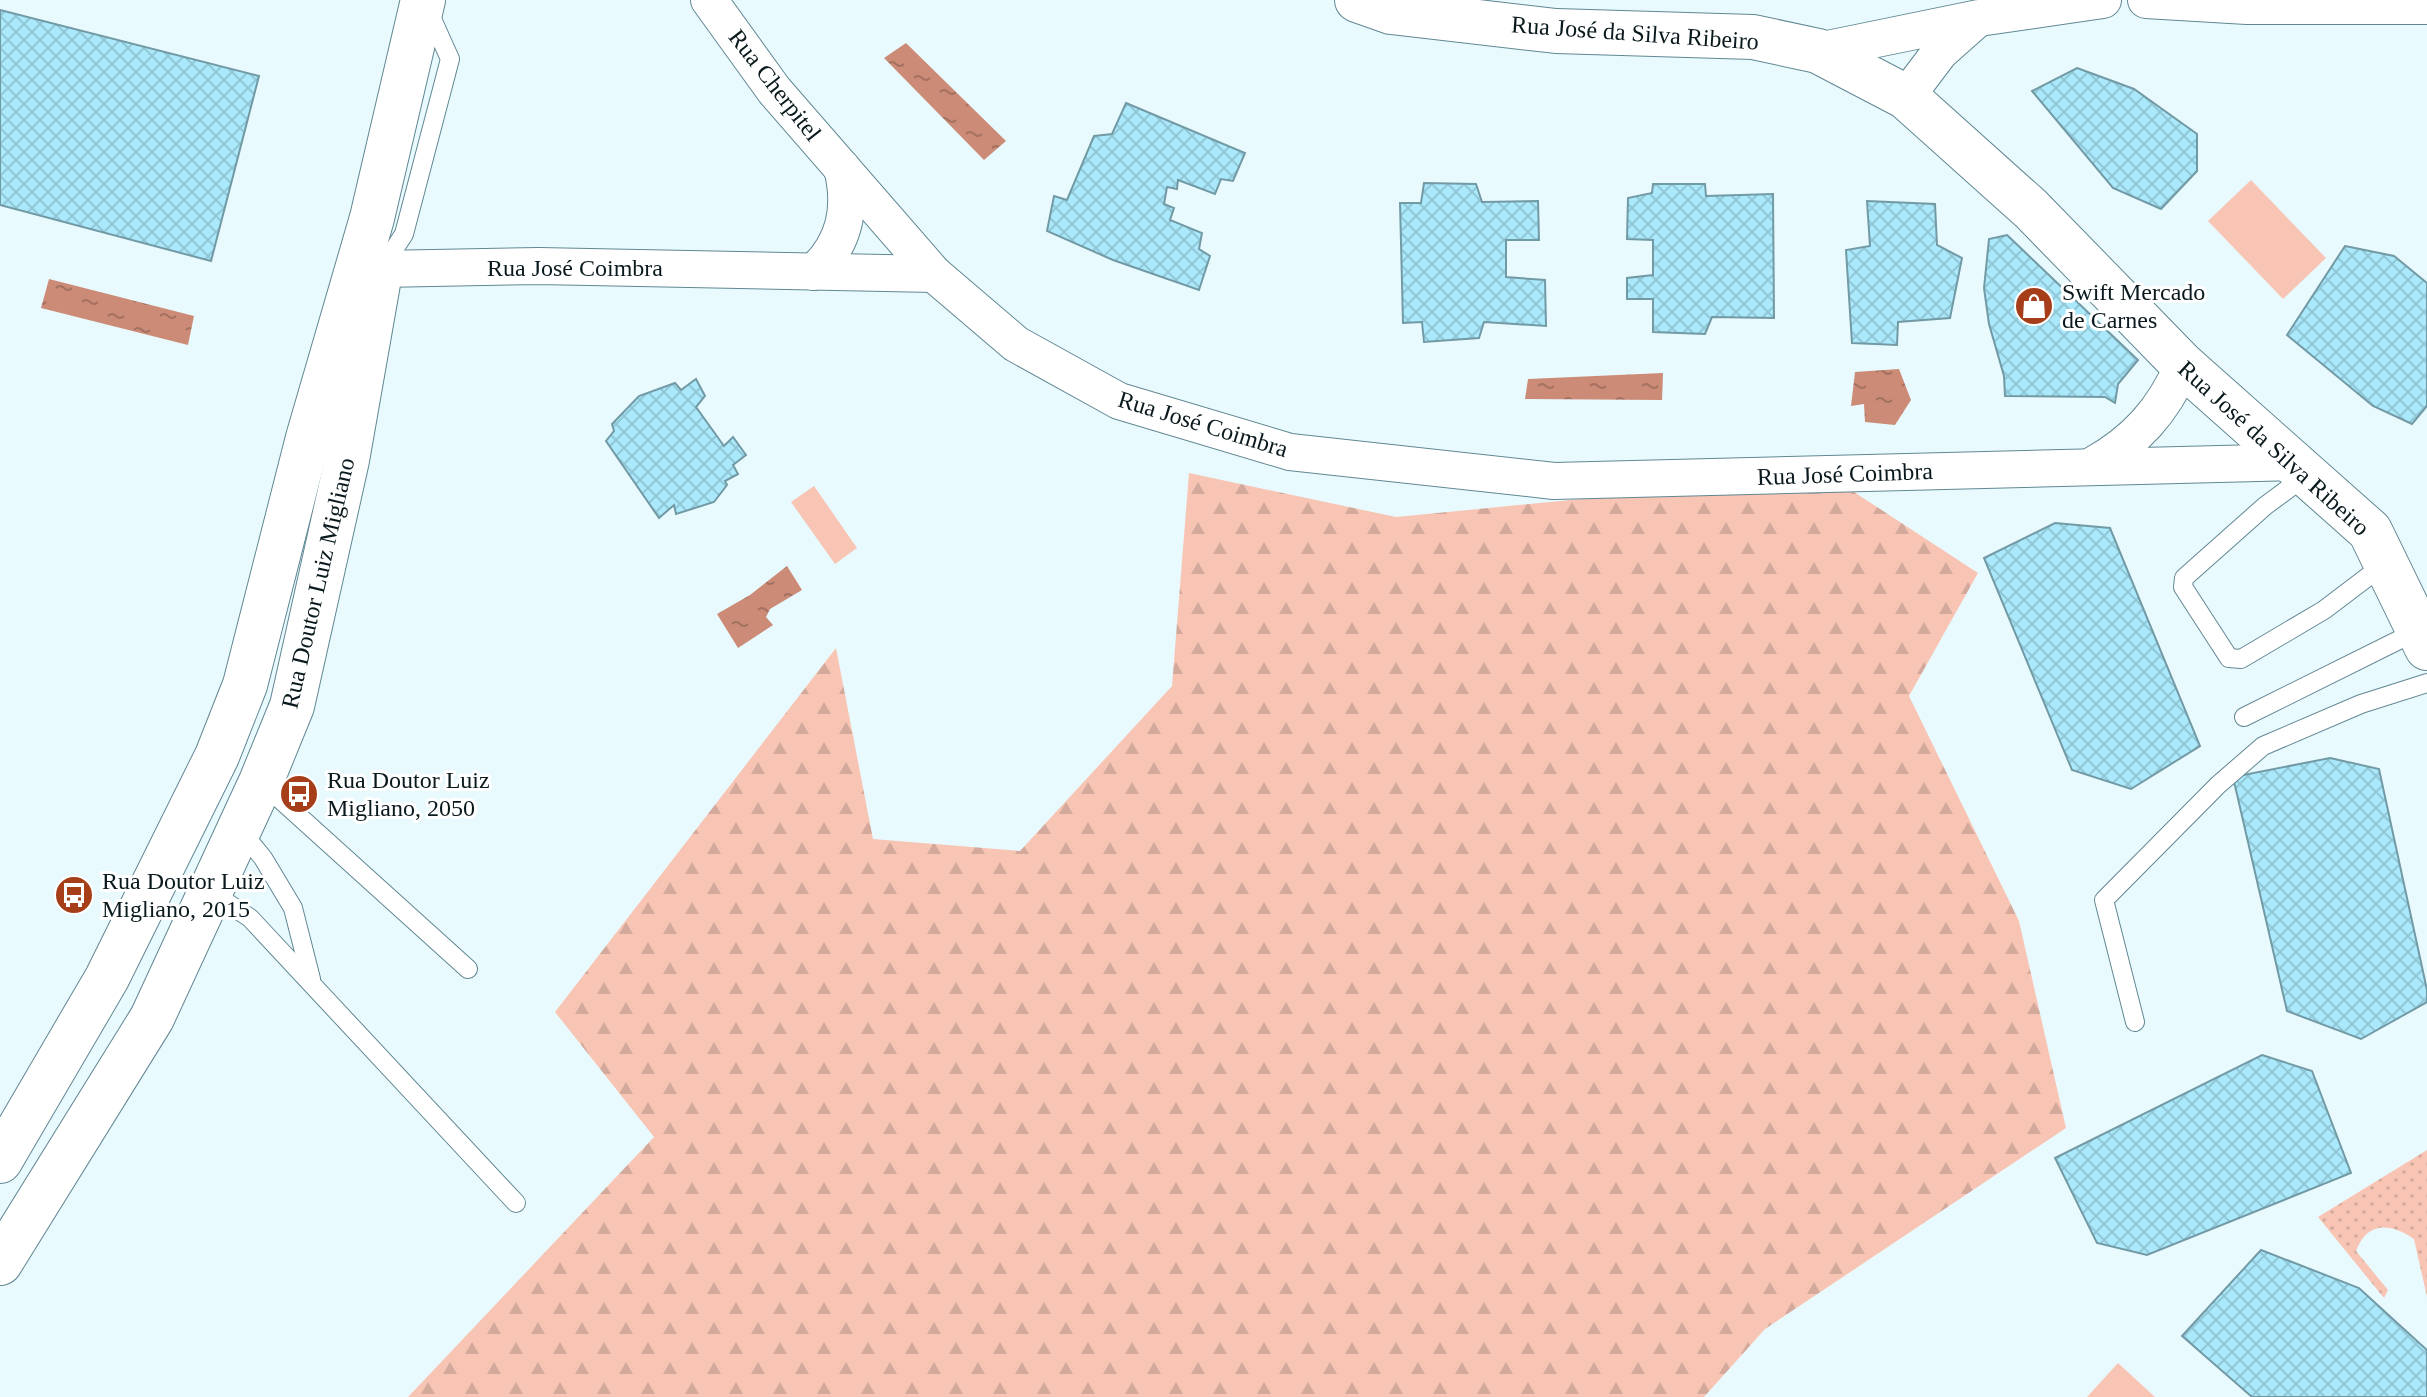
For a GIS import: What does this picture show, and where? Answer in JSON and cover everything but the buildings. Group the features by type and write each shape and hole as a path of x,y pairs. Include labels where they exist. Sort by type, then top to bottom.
{"main road":[{"name":"Rua Doutor Luiz Migliano","path":"0,1161 107,978 217,756 240,699 367,253 424,0"},
{"name":"Rua José da Silva Ribeiro","path":"1357,0 1391,12 1556,31 1753,37 1818,51 1906,97 2031,209 2183,365 2370,531 2423,639"},
{"name":"Rua Doutor Luiz Migliano","path":"0,1263 152,1018 261,782 292,706 347,460 367,253"}],"street":[{"name":"Rua Cherpitel","path":"709,0 774,90 934,274"},
{"path":"1818,51 1977,19 2103,0"},
{"path":"2146,0 2247,6 2427,6"},
{"path":"1906,97 1940,52 1977,19"},
{"path":"814,272 825,261 842,233 847,200 842,168"},
{"name":"Rua José Coimbra","path":"367,253 539,266 934,274 1016,344 1119,401 1290,452 1554,481 2093,465 2301,468"},
{"path":"2093,465 2114,453 2150,422 2183,365"}],"lane":[{"path":"2301,468 2265,506 2184,578 2183,587 2229,658 2241,659 2324,610 2386,563"},
{"path":"2244,717 2423,639"},
{"path":"2135,1022 2104,900 2218,785 2263,746 2361,704 2427,683"},
{"path":"261,782 468,969"},
{"path":"239,830 263,858 293,908 312,982"},
{"path":"211,892 250,918 516,1203"}],"green space":[{"path":"2251,180 2326,258 2283,299 2208,221"},
{"path":"1189,473 1396,517 1828,475 1978,573 1909,696 2019,921 2066,1128 1765,1329 1704,1397 408,1397 654,1137 555,1012 836,648 873,839 1020,851 1172,686"},
{"path":"814,486 857,548 835,564 791,502"},
{"path":"2427,1150 2427,1297 2414,1239 2397,1230 2381,1228 2367,1234 2356,1251 2388,1290 2384,1298 2318,1217"},
{"path":"2118,1363 2155,1397 2087,1397"}],"water":[{"path":"906,43 1006,141 984,160 884,58"},
{"path":"49,279 194,316 188,345 41,308"},
{"path":"1899,369 1911,400 1895,425 1865,422 1864,404 1851,406 1855,372"},
{"path":"1663,373 1662,400 1525,399 1528,379"},
{"path":"787,566 802,590 770,609 766,617 773,625 738,648 717,614 750,595"}],"place":[{"name":"Swift Mercado de Carnes","path":"2034,306"},
{"name":"Rua Doutor Luiz Migliano, 2050","path":"299,794"},
{"name":"Rua Doutor Luiz Migliano, 2015","path":"74,895"}]}
